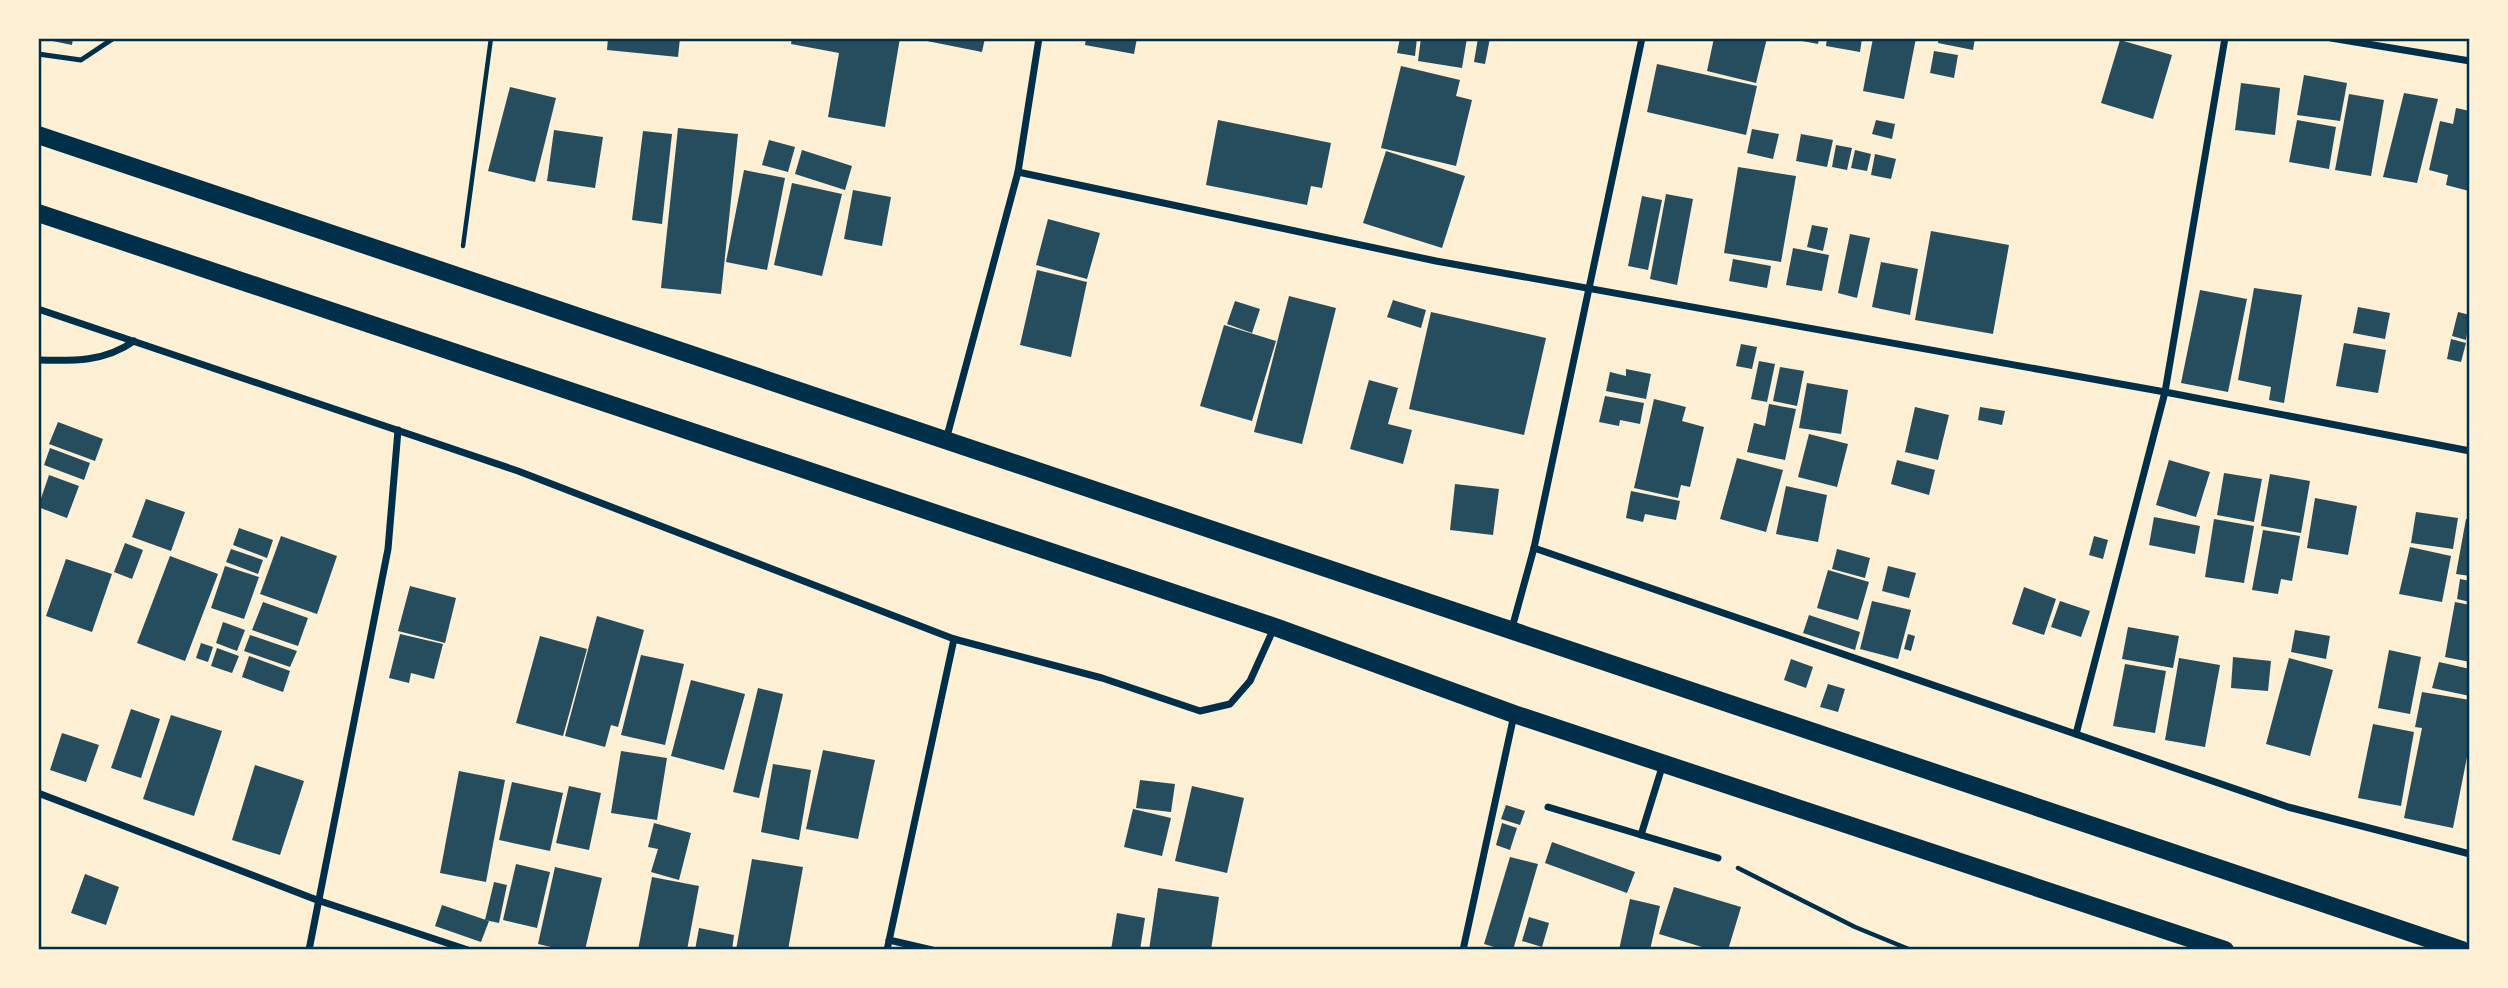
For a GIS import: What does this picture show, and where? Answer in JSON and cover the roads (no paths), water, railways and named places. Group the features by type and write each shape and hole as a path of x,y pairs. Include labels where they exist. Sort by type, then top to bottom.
{"main road":[{"path":"38,135 946,441 1512,628 2462,950"},
{"path":"38,213 1275,627 1514,714 2225,950"}],"street":[{"path":"946,441 1018,172 1039,38"},
{"path":"1512,628 1534,548 1642,38"},
{"path":"2076,734 2165,392 2225,38"},
{"path":"2331,38 2469,61"},
{"path":"1018,172 1436,261 2165,392 2469,451"},
{"path":"38,309 518,471 954,639 1102,678 1200,711 1230,704 1250,681 1275,627"},
{"path":"38,360 78,361 118,353 134,341"},
{"path":"309,950 388,550 398,430"},
{"path":"1534,548 2288,807 2469,853"},
{"path":"887,950 954,639"},
{"path":"1463,950 1514,714"},
{"path":"1641,835 1663,763"},
{"path":"38,793 317,900 468,950"},
{"path":"1548,807 1718,858"},
{"path":"889,940 932,950"}],"lane":[{"path":"38,54 81,60 114,38"}]}
